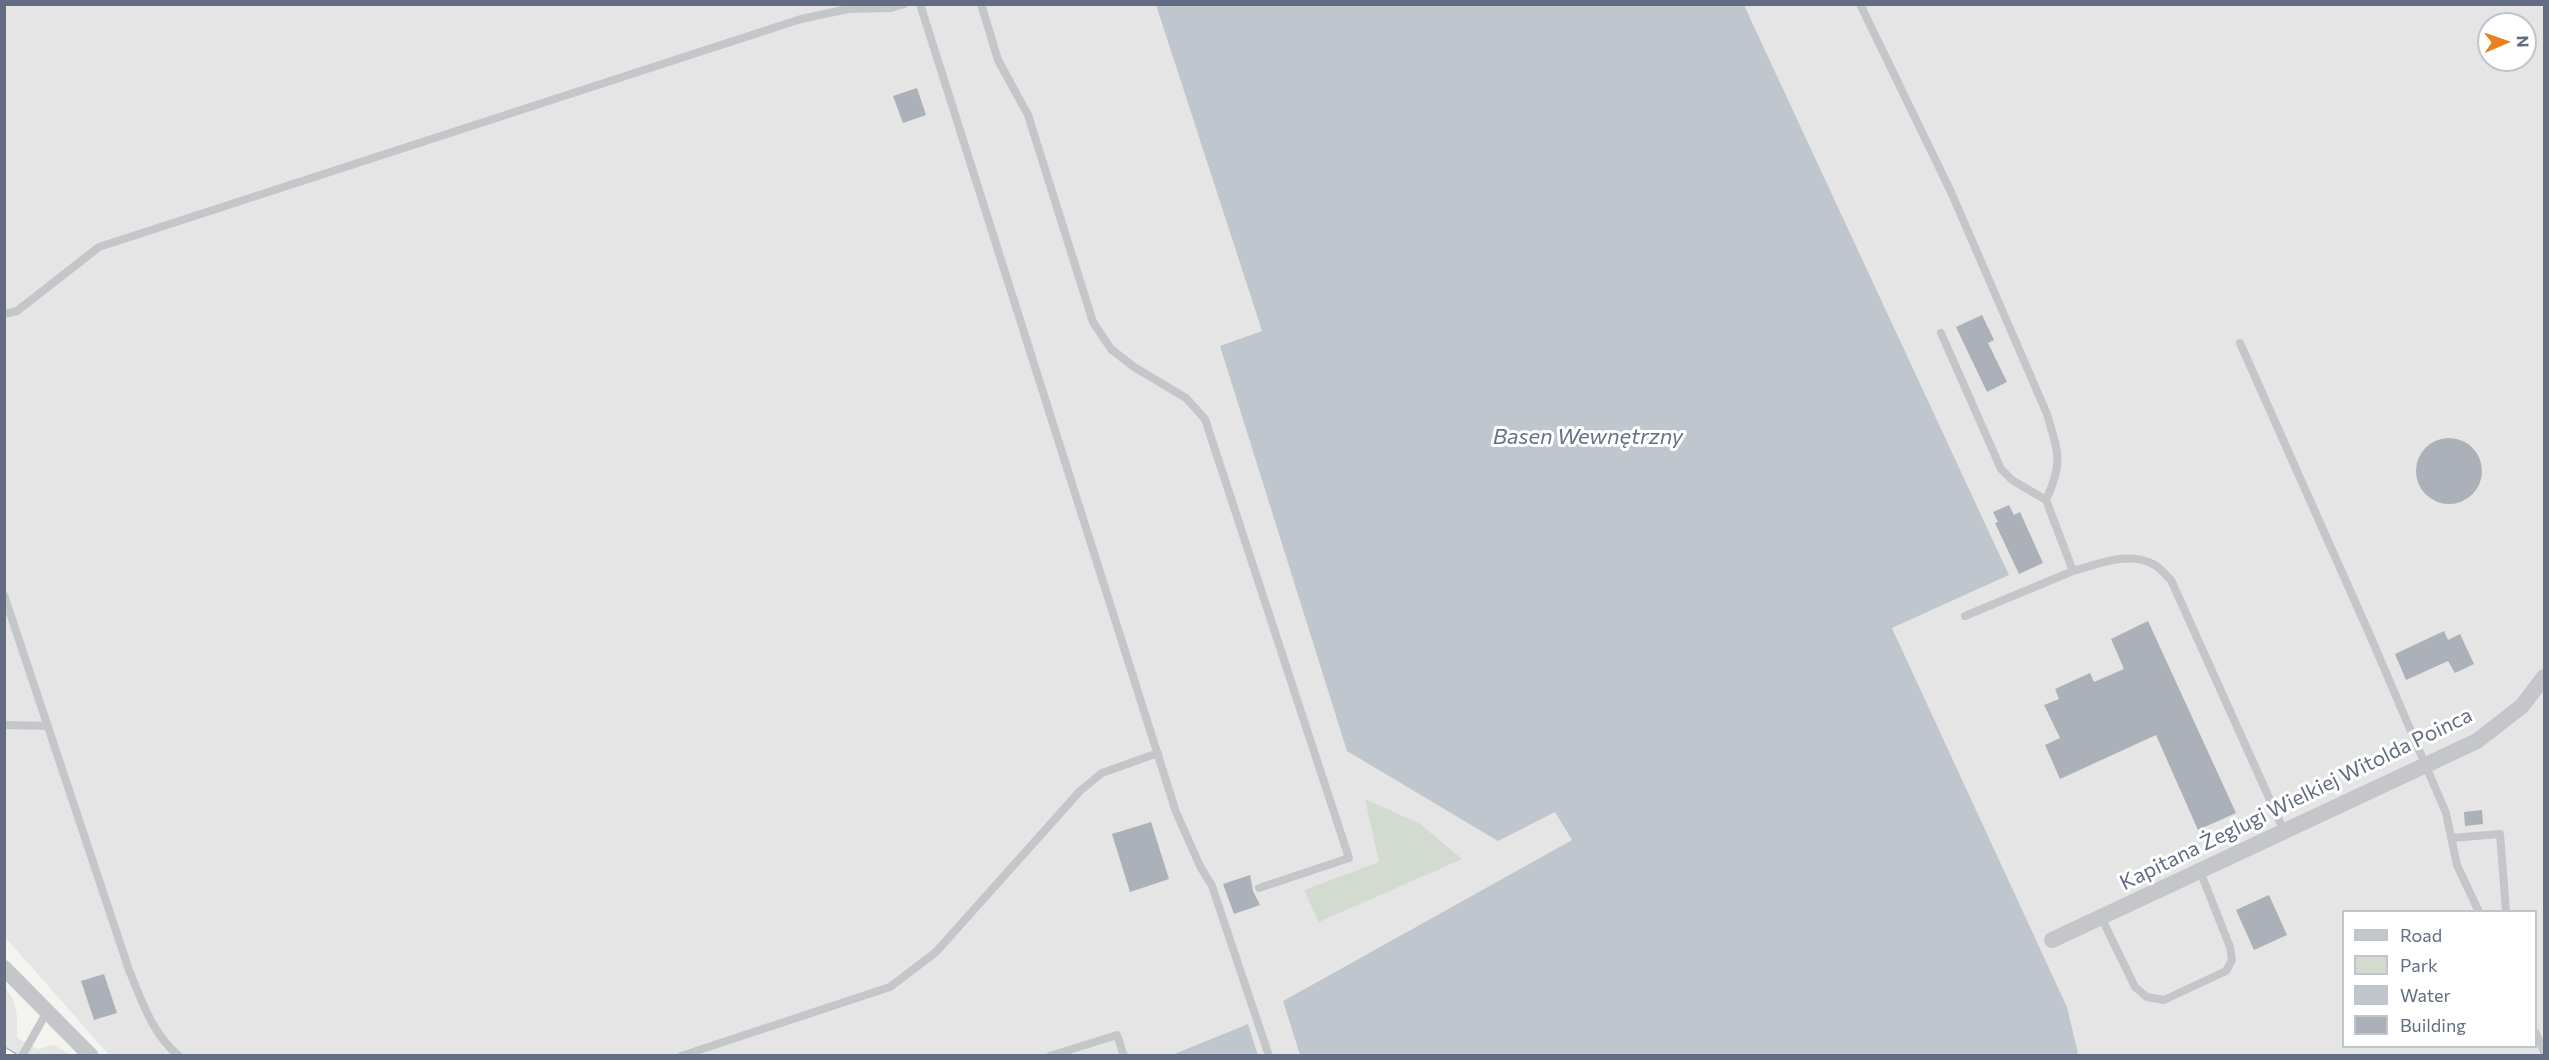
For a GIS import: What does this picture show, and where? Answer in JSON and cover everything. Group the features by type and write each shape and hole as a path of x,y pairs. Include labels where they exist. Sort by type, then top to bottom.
{"street":[{"name":"Kapitana Żeglugi Wielkiej Witolda Poinca","path":"2052,940 2476,741 2522,706 2544,677"},
{"path":"4,968 91,1056"}],"lane":[{"path":"4,314 17,311 99,247 801,19 848,9 891,8 904,4"},
{"path":"920,4 1176,812 1200,866 1212,886 1269,1056"},
{"path":"981,4 998,60 1028,115 1094,322 1111,350 1134,367 1186,398 1205,419 1349,858 1259,888"},
{"path":"1860,4 1951,192 2047,414 2057,448 2059,466 2057,477 2046,500"},
{"path":"1941,333 2001,469 2012,480 2046,500 2073,571"},
{"path":"2240,343 2446,813 2457,865 2478,910"},
{"path":"1965,616 2073,571 2106,561 2135,558 2154,564 2171,580 2284,831"},
{"path":"4,595 129,970 149,1019 168,1047 179,1056"},
{"path":"4,725 48,726"},
{"path":"681,1056 890,987 936,952 1088,785 1102,773 1158,753"},
{"path":"2451,838 2500,834 2506,910"},
{"path":"2101,917 2135,987 2147,997 2164,1000 2226,971 2232,960 2230,947 2200,871"},
{"path":"22,1056 48,1011"},
{"path":"1050,1056 1117,1035 1124,1056"},
{"path":"2537,1037 2544,1052"}],"shaded area":[{"path":"5,5 1156,5 1262,331 1221,346 1555,812 1572,840 1283,1001 1300,1055 1258,1055 1248,1024 1172,1056 109,1055 5,937"},
{"path":"1744,5 2544,5 2544,1055 2076,1055 2078,1053 2067,1007 1892,628 2009,575"},
{"path":"4,986 13,999 17,1016 17,1038 38,1049 54,1045 71,1055 5,1055"}],"green space":[{"path":"1365,799 1420,824 1462,859 1319,922 1304,890 1379,862"}],"water":[{"name":"Basen Wewnętrzny","path":"1156,5 1744,5 2009,575 1892,628 2067,1007 2078,1053 2076,1055 1300,1055 1283,1001 1572,840 1555,812 1498,841 1347,751 1220,346 1262,331"},
{"path":"1248,1024 1258,1055 1172,1055"}],"building":[{"path":"917,88 926,115 903,123 893,96"},
{"path":"1982,315 1994,340 1988,343 2007,382 1987,392 1956,327"},
{"path":"2442,438 2456,438 2468,443 2477,452 2482,471 2480,484 2473,495 2456,504 2442,504 2430,499 2421,490 2416,478 2416,464 2421,452 2430,443"},
{"path":"2009,505 2014,515 2020,512 2043,563 2019,574 1995,523 1998,522 1993,512"},
{"path":"2148,621 2236,813 2198,830 2156,735 2060,779 2045,745 2060,738 2044,705 2059,699 2055,689 2090,673 2094,682 2124,669 2111,639"},
{"path":"2444,631 2448,640 2460,634 2474,664 2455,673 2448,661 2406,680 2395,654"},
{"path":"2482,810 2483,824 2465,826 2464,812"},
{"path":"1151,822 1169,879 1130,892 1112,834"},
{"path":"1250,875 1253,891 1260,905 1234,914 1223,884"},
{"path":"2269,895 2287,935 2254,950 2236,910"},
{"path":"104,974 117,1013 94,1020 81,981"}],"railway":[{"path":"4,1050 14,1056"}]}
